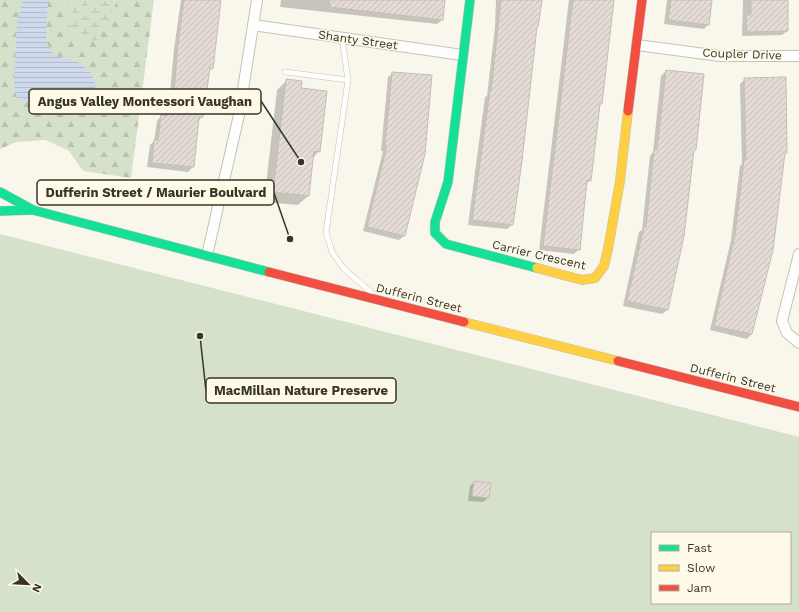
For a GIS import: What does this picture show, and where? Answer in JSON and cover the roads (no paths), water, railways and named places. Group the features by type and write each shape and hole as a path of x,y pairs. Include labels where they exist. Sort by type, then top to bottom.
{"main road":[{"name":"Carrier Crescent","path":"470,0 462,54 448,182 434,222 435,233 446,244 582,280 595,278 604,266 608,249 620,181 642,0"},
{"name":"Dufferin Street","path":"0,192 33,210 380,301 799,407"},
{"name":"Dufferin Street","path":"0,211 33,210"}],"street":[{"path":"207,256 239,115 257,0"},
{"name":"Shanty Street","path":"253,25 462,54"},
{"name":"Coupler Drive","path":"637,45 720,56 799,56"},
{"path":"799,254 782,321 787,333 799,344"}],"lane":[{"path":"342,38 348,80 326,232 332,252 344,269 380,301"},
{"path":"285,72 348,80"}],"water":[{"path":"23,0 48,0 46,40 53,55 80,63 91,73 96,85 91,101 71,111 17,99 14,83 17,21"}],"place":[{"name":"Angus Valley Montessori Vaughan","path":"301,162"},
{"name":"Dufferin Street / Maurier Boulvard","path":"290,239"},
{"name":"MacMillan Nature Preserve","path":"200,336"}]}
